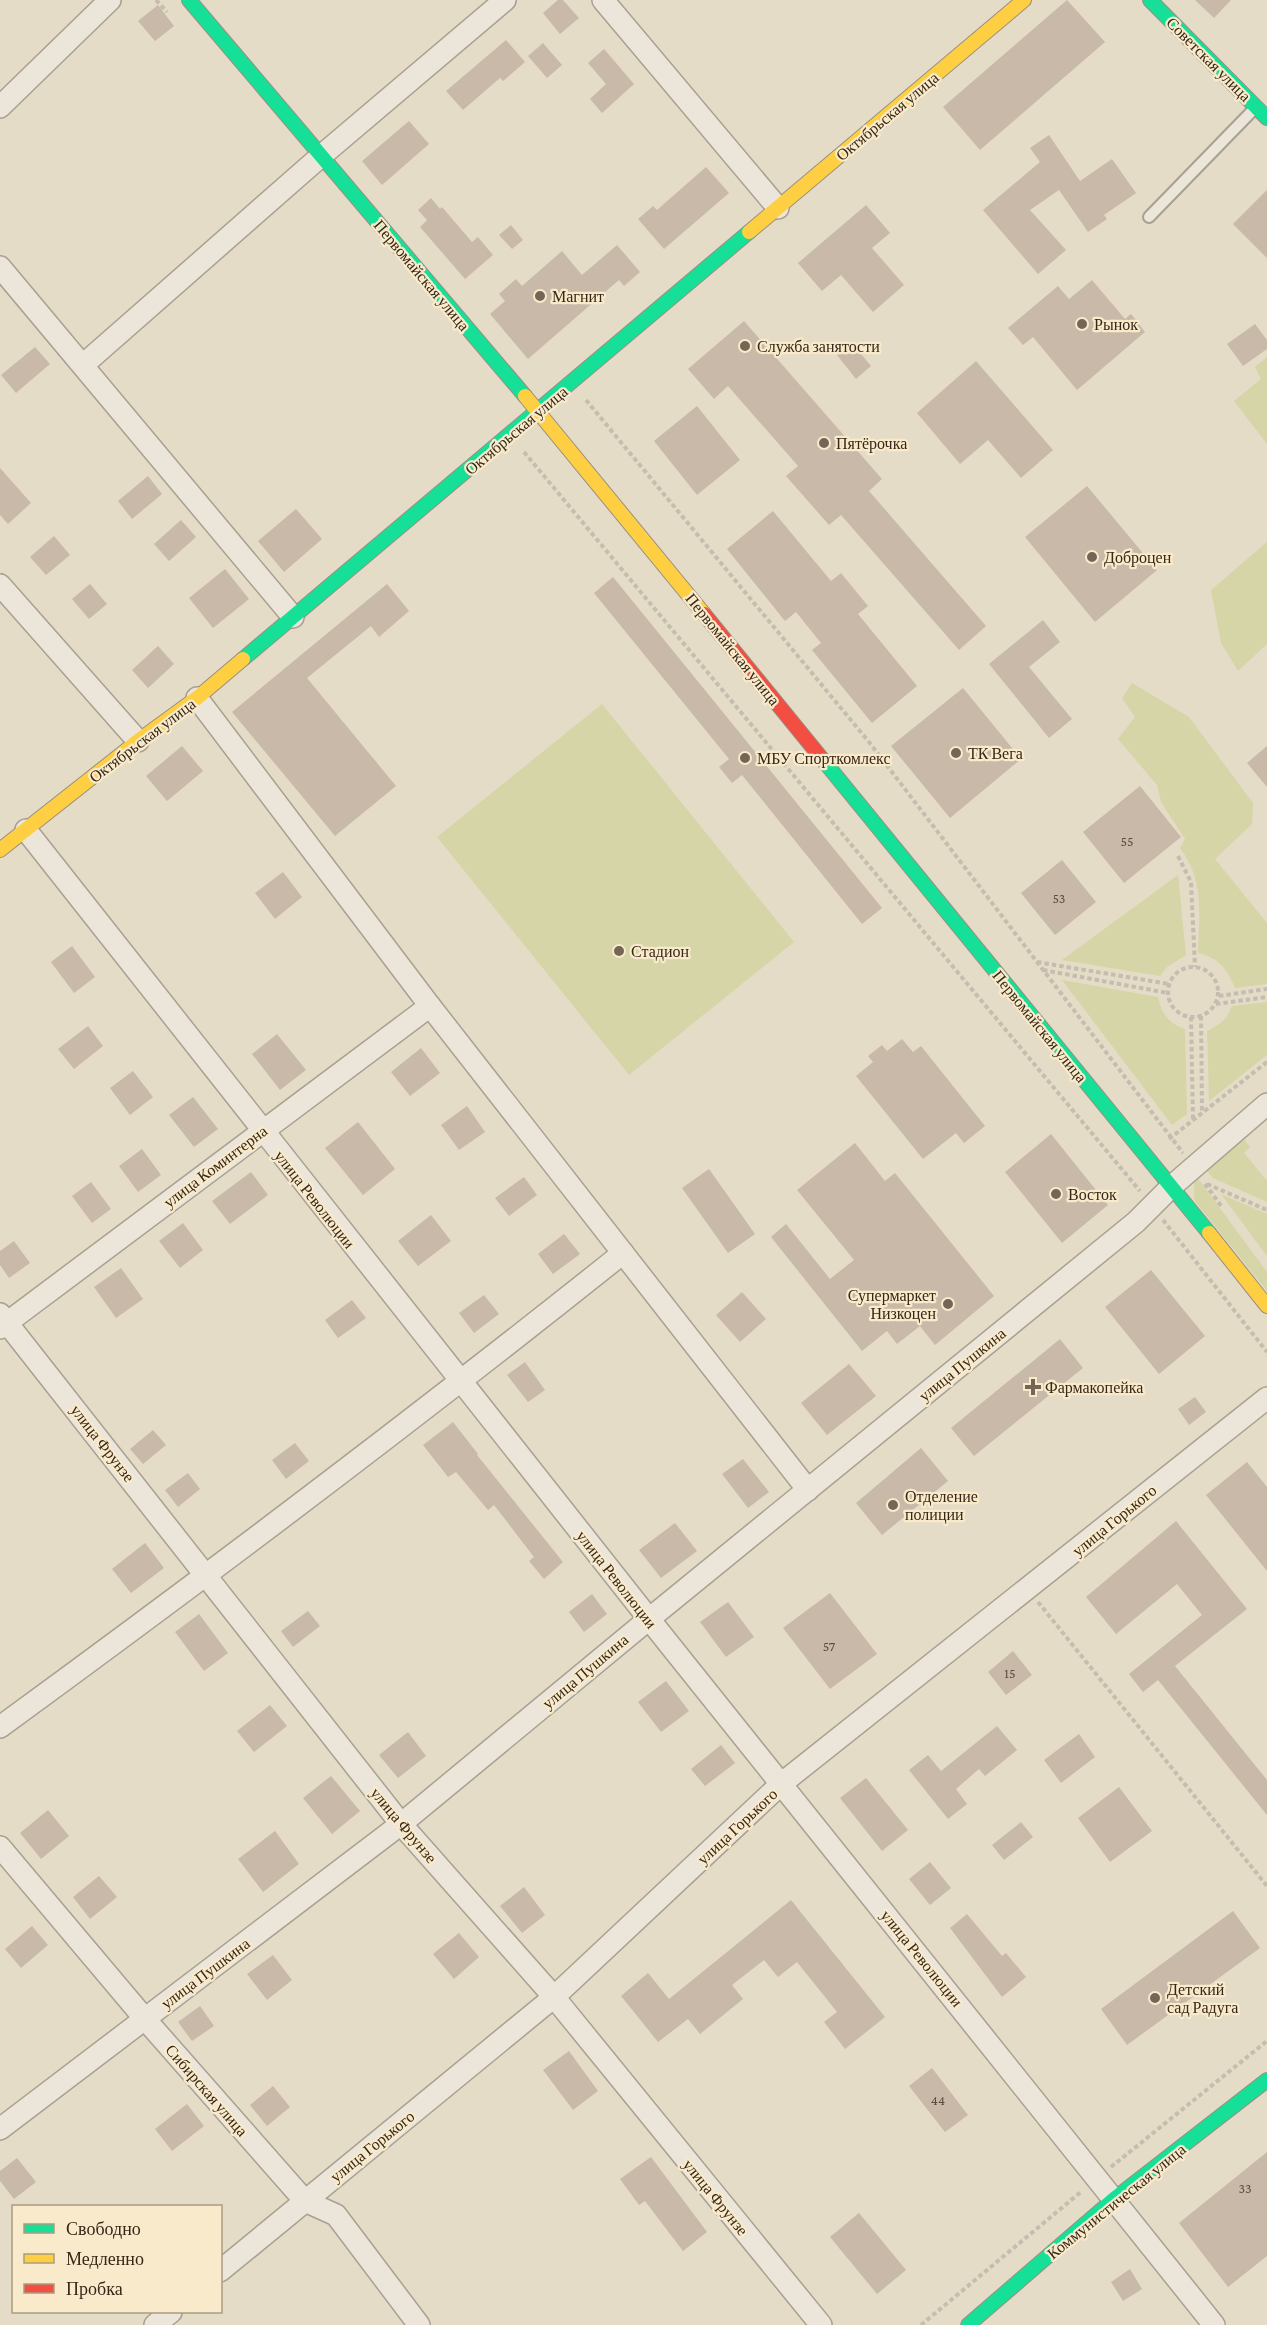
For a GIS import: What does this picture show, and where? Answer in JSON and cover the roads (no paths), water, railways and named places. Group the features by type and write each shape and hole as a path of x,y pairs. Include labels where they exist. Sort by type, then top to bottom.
{"street":[{"path":"0,107 110,0"},
{"name":"Первомайская улица","path":"189,0 538,411 1172,1186 1267,1306"},
{"path":"83,365 321,156 505,0"},
{"path":"603,0 778,208"},
{"name":"Октябрьская улица","path":"0,850 138,741 197,698 1024,0"},
{"name":"Советская улица","path":"1150,0 1263,107"},
{"path":"0,267 293,617"},
{"path":"0,585 138,741"},
{"path":"197,698 430,1006 807,1490"},
{"name":"улица Революции","path":"26,830 461,1383 1214,2325"},
{"name":"улица Коминтерна","path":"2,1321 430,1006"},
{"name":"улица Пушкина","path":"0,2129 401,1824 1126,1230 1172,1186 1199,1175 1267,1104"},
{"path":"0,1727 206,1577 461,1383 622,1253"},
{"name":"улица Фрунзе","path":"2,1321 401,1824 554,1997 821,2325"},
{"name":"улица Горького","path":"222,2269 554,1997 781,1784 1267,1398"},
{"name":"Сибирская улица","path":"0,1847 145,2019 305,2201 336,2214 419,2325"},
{"name":"Коммунистическая улица","path":"968,2325 1114,2199 1267,2080"},
{"path":"155,2325 170,2313"}],"lane":[{"path":"1149,216 1263,107"}],"place":[{"name":"Магнит","path":"540,296"},
{"name":"Рынок","path":"1082,324"},
{"name":"Служба занятости","path":"745,346"},
{"name":"Пятёрочка","path":"824,443"},
{"name":"Доброцен","path":"1092,557"},
{"name":"ТК Вега","path":"956,753"},
{"name":"МБУ Спорткомлекс","path":"745,758"},
{"name":"Стадион","path":"619,951"},
{"name":"Восток","path":"1056,1194"},
{"name":"Супермаркет Низкоцен","path":"948,1304"},
{"name":"Фармакопейка","path":"1033,1387"},
{"name":"Отделение полиции","path":"893,1505"},
{"name":"Детский сад Радуга","path":"1155,1998"}]}
